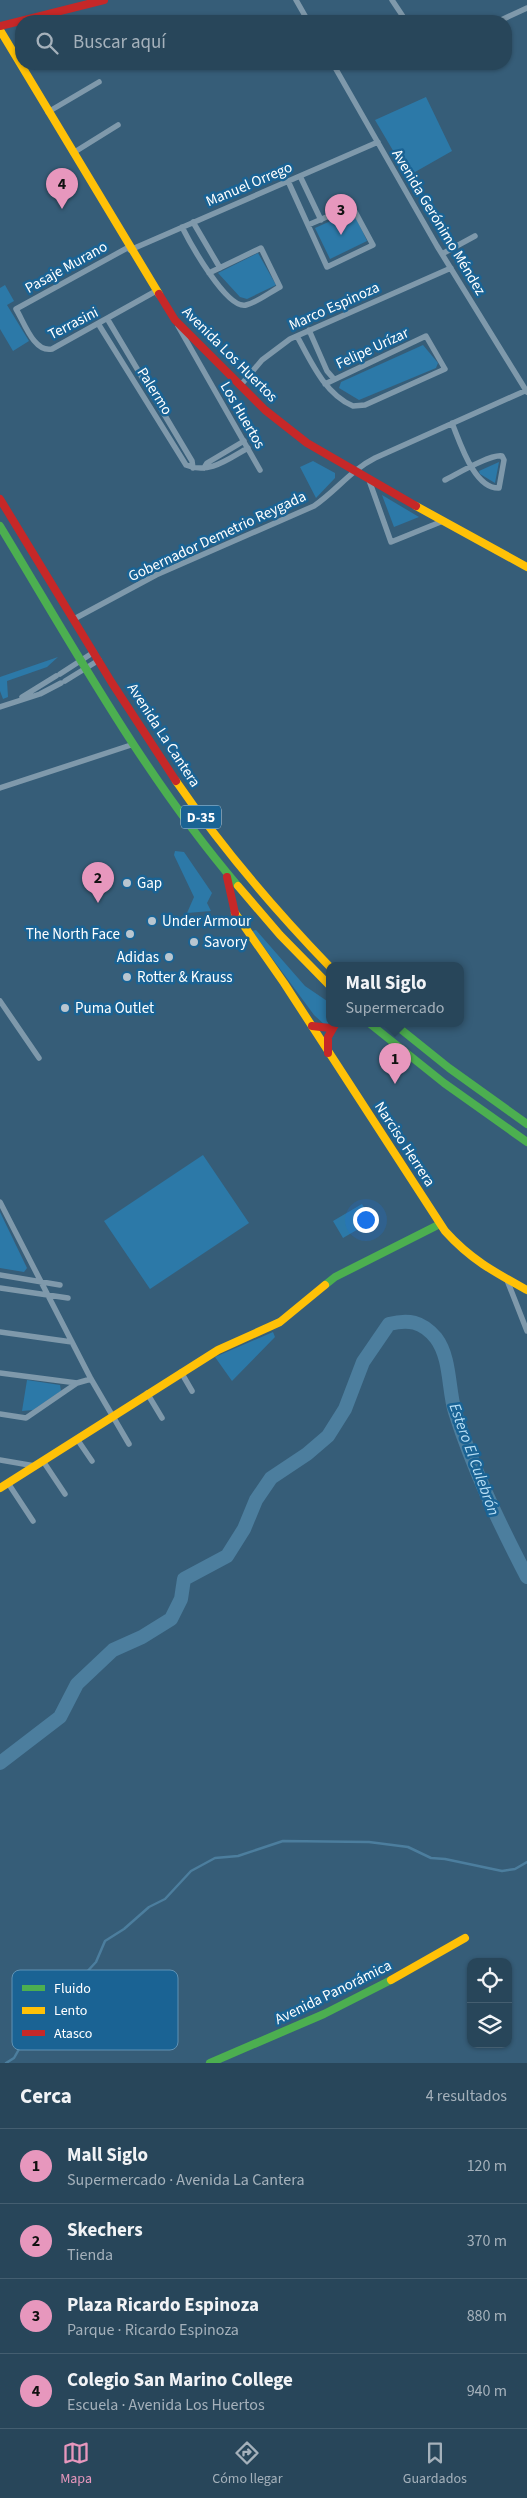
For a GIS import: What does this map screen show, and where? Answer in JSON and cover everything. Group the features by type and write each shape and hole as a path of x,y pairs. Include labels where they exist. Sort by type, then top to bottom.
{"main road":[{"path":"44,15 104,0"},
{"path":"0,26 15,22"},
{"name":"Avenida Los Huertos","path":"0,30 15,56"},
{"name":"Avenida Los Huertos","path":"23,70 129,248 175,320 240,386 293,433 352,471 527,567"},
{"name":"Avenida La Cantera","path":"0,499 99,660 188,798 258,890 326,963"},
{"name":"Avenida La Cantera","path":"0,526 86,668 180,812 226,873 294,952 326,982"},
{"path":"226,873 235,913"},
{"path":"235,913 236,904 245,895 258,890"},
{"name":"Narciso Herrera","path":"235,913 312,1026 440,1224 473,1259 527,1290"},
{"path":"312,1026 326,1026"},
{"path":"328,1052 333,1027"},
{"path":"375,1027 444,1083 527,1142"},
{"path":"398,1027 449,1068 527,1124"},
{"path":"0,1488 113,1417 147,1393 218,1350 274,1326 336,1277 440,1224"},
{"name":"Avenida Panorámica","path":"210,2063 324,2014 399,1976 465,1938"}],"street":[{"path":"296,0 305,15"},
{"path":"392,0 402,15"},
{"path":"512,15 527,8"},
{"name":"Avenida Gerónimo Méndez","path":"336,70 442,254 527,391"},
{"path":"48,112 99,82"},
{"path":"73,153 118,125"},
{"name":"Manuel Orrego","path":"129,248 378,142"},
{"path":"300,176 321,220"},
{"path":"288,181 327,267 373,245 352,206 308,225"},
{"path":"193,222 220,268"},
{"path":"182,227 209,273 232,300 243,305 280,287 261,248 209,273"},
{"path":"442,254 475,236"},
{"name":"Pasaje Murano","path":"16,309 129,248"},
{"name":"Marco Espinoza","path":"240,386 270,353 296,336 451,268"},
{"name":"Terrasini","path":"16,309 38,345 46,350 99,325 156,291"},
{"name":"Palermo","path":"108,320 192,461 193,468"},
{"name":"Los Huertos","path":"175,320 260,470"},
{"name":"Palermo","path":"99,325 186,465 193,468"},
{"name":"Felipe Urízar","path":"309,330 327,371 334,379"},
{"name":"Felipe Urízar","path":"296,336 316,373 325,384 350,405 361,406 445,370 426,336 325,384"},
{"name":"Gobernador Demetrio Reygada","path":"74,619 156,575 314,506 336,489 352,471 374,458 527,391"},
{"path":"445,480 471,467 497,455 502,456 504,460 501,486 498,488 476,477 471,467 452,423"},
{"path":"204,468 207,463 244,441"},
{"path":"193,468 209,469 248,448"},
{"path":"369,480 391,542 443,521"},
{"path":"14,702 94,652"},
{"path":"0,707 40,694 99,660"},
{"path":"0,788 134,744"},
{"path":"0,1002 2,1009 39,1058"},
{"path":"0,1202 91,1378 129,1444"},
{"path":"0,1275 60,1284"},
{"path":"507,1280 527,1331"},
{"path":"0,1288 68,1298"},
{"path":"0,1332 72,1342"},
{"path":"181,1372 192,1391"},
{"path":"0,1373 78,1383"},
{"path":"0,1414 26,1418 78,1383 91,1378"},
{"path":"147,1393 162,1418"},
{"path":"77,1440 92,1461"},
{"path":"0,1460 35,1466"},
{"path":"43,1461 65,1494"},
{"path":"8,1483 33,1521"}],"shaded area":[{"path":"426,97 452,151 408,176 375,120"},
{"path":"353,211 367,241 330,259 315,228"},
{"path":"258,253 276,285 247,299 240,297 218,273"},
{"path":"5,285 14,301 7,305 29,341 13,351 0,329 0,288"},
{"path":"423,345 438,363 436,368 359,400 339,388 341,382"},
{"path":"313,461 335,473 335,478 316,498 300,467"},
{"path":"499,462 495,483 480,474 479,471"},
{"path":"382,495 419,517 394,527"},
{"path":"58,657 47,667 7,681 8,697 3,699 0,691 0,677"},
{"path":"175,851 184,852 212,893 207,903 211,911 187,913 194,897 174,855"},
{"path":"256,930 305,986 326,1000 326,1026 314,1015 252,931"},
{"path":"203,1155 249,1223 150,1289 104,1221"},
{"path":"362,1204 372,1221 343,1238 333,1221"},
{"path":"0,1212 27,1268 24,1272 0,1268"},
{"path":"273,1332 275,1337 232,1381 215,1357"},
{"path":"27,1380 60,1385 61,1391 33,1410 22,1411"}],"waterway":[{"name":"Estero El Culebrón","path":"0,1763 60,1717 77,1684 113,1650 142,1637 171,1619 181,1599 184,1579 227,1556 244,1529 256,1500 271,1478 307,1454 328,1436 345,1409 363,1362 389,1324 409,1322 420,1325 431,1332 441,1346 447,1364 455,1412 470,1454 478,1475 527,1577"},
{"path":"89,1970 96,1962 105,1941 124,1929 149,1907 165,1899 191,1871 215,1858 238,1856 283,1841 369,1842 408,1847 431,1858 445,1859 502,1871 515,1869 527,1862"},
{"path":"6,2063 14,2058 19,2050"}],"traffic: fast":[{"path":"0,526 83,665 141,756 204,844 238,886"},
{"path":"374,1027 444,1083 527,1142"},
{"path":"398,1027 449,1068 527,1124"},
{"path":"325,1285 335,1277 440,1224"},
{"path":"210,2063 324,2014 391,1980"}],"traffic: slow":[{"path":"0,30 15,55"},
{"path":"24,70 159,294"},
{"path":"416,506 527,567"},
{"path":"176,781 249,877 326,963"},
{"path":"238,886 280,935 326,982"},
{"path":"235,913 284,983 445,1231 473,1257 493,1271 527,1290"},
{"path":"0,1488 218,1350 280,1322 325,1285"},
{"path":"391,1980 465,1938"}],"traffic: jam":[{"path":"44,15 104,0"},
{"path":"0,26 15,22"},
{"path":"159,294 175,320 265,410 307,443 416,506"},
{"path":"0,499 112,683 176,781"},
{"path":"227,877 235,913"},
{"path":"312,1026 330,1028"},
{"path":"328,1053 328,1037 334,1027"}],"place":[{"name":"Colegio San Marino College","path":"62,209"},
{"name":"Plaza Ricardo Espinoza","path":"341,235"},
{"name":"Gap","path":"127,883"},
{"name":"Skechers","path":"98,903"},
{"name":"Under Armour","path":"152,921"},
{"name":"The North Face","path":"130,934"},
{"name":"Savory","path":"194,942"},
{"name":"Adidas","path":"169,957"},
{"name":"Rotter & Krauss","path":"127,977"},
{"name":"Puma Outlet","path":"65,1008"},
{"name":"Mall Siglo","path":"395,1084"}]}
